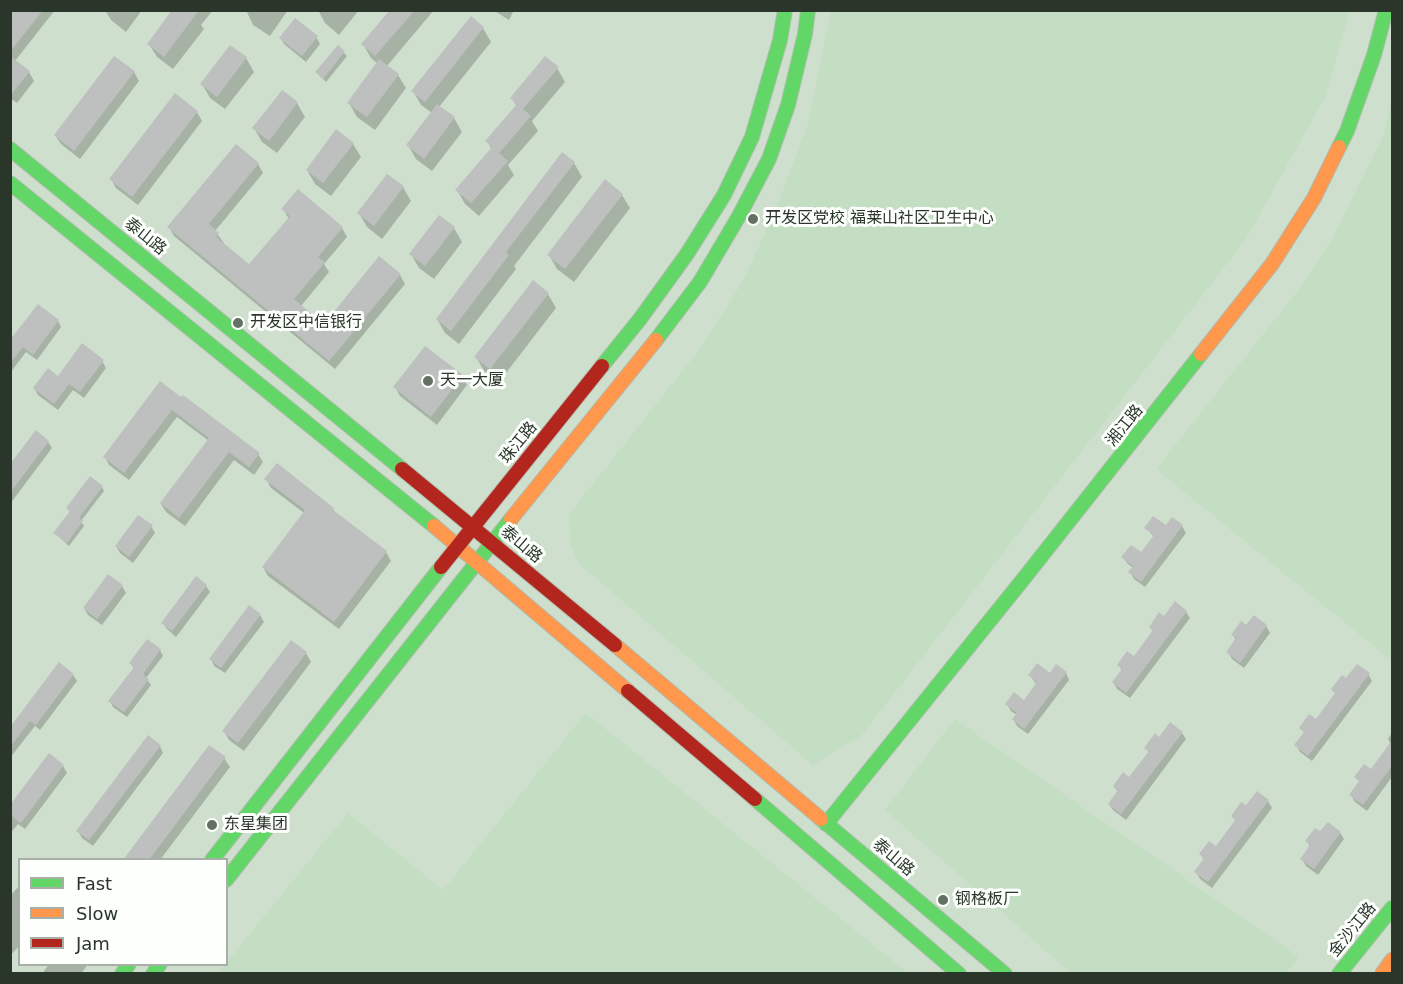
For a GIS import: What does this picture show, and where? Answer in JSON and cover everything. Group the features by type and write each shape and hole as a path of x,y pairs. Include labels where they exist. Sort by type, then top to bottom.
{"main road":[{"name":"珠江路","path":"214,858 472,527 640,319 687,254 724,195 752,137 780,40 785,10"},
{"path":"228,877 492,542 656,341 700,282 769,159 788,105 805,34 808,10"},
{"name":"湘江路","path":"826,824 1033,568 1272,264 1314,198 1347,131 1374,55 1386,10"},
{"name":"泰山路","path":"10,149 492,542 1005,974"},
{"path":"10,183 477,561 959,974"},
{"name":"金沙江路","path":"1338,974 1361,949 1392,908"},
{"path":"1382,974 1392,960"}],"shaded area":[{"path":"831,11 1350,11 1326,95 1246,239 862,735 813,765 579,564 571,546 569,514 702,346 744,279 779,201 808,123"},
{"path":"1392,99 1392,661 1156,469 1301,287 1333,237 1384,134"},
{"path":"586,713 908,973 218,973 224,966 228,966 228,961 348,813 443,890"},
{"path":"955,719 1299,957 1286,973 1071,973 885,810"}],"building":[{"path":"10,10 43,10 10,52"},
{"path":"172,10 199,10 164,57 147,44"},
{"path":"390,10 415,10 375,56 361,44"},
{"path":"471,16 484,27 425,102 411,91"},
{"path":"295,18 318,36 302,56 279,38"},
{"path":"230,45 247,57 217,97 200,84"},
{"path":"338,45 345,51 323,79 315,72"},
{"path":"10,56 30,71 10,96"},
{"path":"114,56 135,71 74,151 54,135"},
{"path":"545,56 559,67 523,109 531,116 499,153 508,161 471,203 455,190 492,147 485,141 517,104 510,98"},
{"path":"379,59 399,74 367,117 347,103"},
{"path":"282,90 298,102 269,141 252,128"},
{"path":"175,93 198,111 132,197 109,179"},
{"path":"437,104 455,117 424,159 406,145"},
{"path":"336,129 354,143 323,183 306,170"},
{"path":"236,144 259,163 209,224 219,233 216,237 249,264 290,216 281,209 298,189 343,227 318,257 325,262 294,299 324,324 379,256 401,274 329,361 167,227"},
{"path":"562,152 575,162 506,252 509,255 451,331 436,319"},
{"path":"387,174 404,186 374,226 357,213"},
{"path":"605,179 623,194 565,269 547,255"},
{"path":"439,215 455,227 425,266 409,254"},
{"path":"533,280 549,293 490,369 474,357"},
{"path":"38,304 59,320 33,355 23,347 10,363 10,340"},
{"path":"82,343 104,360 80,392 69,384 54,404 33,388 48,368 58,376"},
{"name":"天一大厦","path":"425,346 463,375 431,417 393,387"},
{"path":"160,381 181,397 183,395 260,453 249,467 229,452 179,518 160,503 209,438 172,410 124,473 103,457"},
{"path":"36,430 49,441 10,493 10,464"},
{"path":"277,463 387,551 334,622 262,567 305,510 264,479"},
{"path":"90,476 103,486 79,518 83,521 67,543 53,533 70,511 66,508"},
{"path":"138,515 153,525 129,557 115,546"},
{"path":"1153,516 1166,525 1172,517 1183,525 1141,582 1128,572 1133,566 1121,557 1131,545 1141,552 1154,535 1144,528"},
{"path":"108,574 123,585 97,619 83,608"},
{"path":"196,576 207,585 172,631 161,623"},
{"path":"1175,601 1187,611 1126,693 1112,682 1122,669 1117,665 1127,651 1134,656 1153,630 1149,627 1159,612 1164,616"},
{"path":"249,605 261,614 221,668 209,659"},
{"path":"1254,615 1267,625 1240,663 1226,652 1236,638 1231,635 1241,621 1246,625"},
{"path":"147,639 161,649 143,674 149,679 124,712 108,701 134,667 129,663"},
{"path":"291,640 307,652 238,743 222,731"},
{"path":"59,662 74,674 36,725 30,721 10,747 10,727"},
{"path":"1037,663 1050,673 1056,664 1067,672 1024,729 1012,719 1017,713 1005,704 1014,692 1024,700 1037,682 1028,675"},
{"path":"1357,664 1370,673 1308,756 1294,745 1304,732 1299,728 1309,714 1316,719 1335,693 1331,689 1342,675 1346,678"},
{"path":"1170,722 1183,732 1121,814 1108,804 1118,790 1113,786 1123,772 1129,777 1149,751 1144,748 1155,733 1159,737"},
{"path":"148,735 161,745 89,840 76,831"},
{"path":"1392,740 1392,766 1363,805 1349,795 1359,781 1354,777 1364,764 1371,769"},
{"path":"209,745 226,757 150,858 124,858"},
{"path":"49,753 64,765 21,823 10,815 10,805"},
{"path":"1257,791 1269,800 1208,882 1194,872 1204,858 1199,854 1209,841 1216,846 1235,820 1231,816 1241,802 1246,805"},
{"path":"1328,822 1341,832 1314,869 1300,859 1310,845 1305,841 1315,828 1320,831"}],"traffic: fast":[{"path":"602,366 640,319 687,254 724,195 752,137 780,40 785,10"},
{"path":"656,340 700,282 769,159 788,105 805,34 808,10"},
{"path":"1339,147 1374,55 1386,10"},
{"path":"10,149 402,469"},
{"path":"10,183 434,526"},
{"path":"826,824 1201,354"},
{"path":"228,877 511,519"},
{"path":"214,858 441,567"},
{"path":"755,799 959,974"},
{"path":"821,819 1005,974"},
{"path":"1339,974 1392,908"},
{"path":"122,974 128,966"},
{"path":"153,974 159,966"}],"traffic: slow":[{"path":"1201,354 1272,264 1314,198 1339,147"},
{"path":"511,519 656,340"},
{"path":"434,526 628,691"},
{"path":"615,645 821,819"},
{"path":"1382,974 1392,960"}],"traffic: jam":[{"path":"441,567 602,366"},
{"path":"402,469 615,645"},
{"path":"628,691 755,799"}],"place":[{"name":"开发区党校 福莱山社区卫生中心","path":"753,219"},
{"name":"开发区中信银行","path":"238,323"},
{"name":"天一大厦","path":"428,381"},
{"name":"东星集团","path":"212,825"},
{"name":"钢格板厂","path":"943,900"}]}
